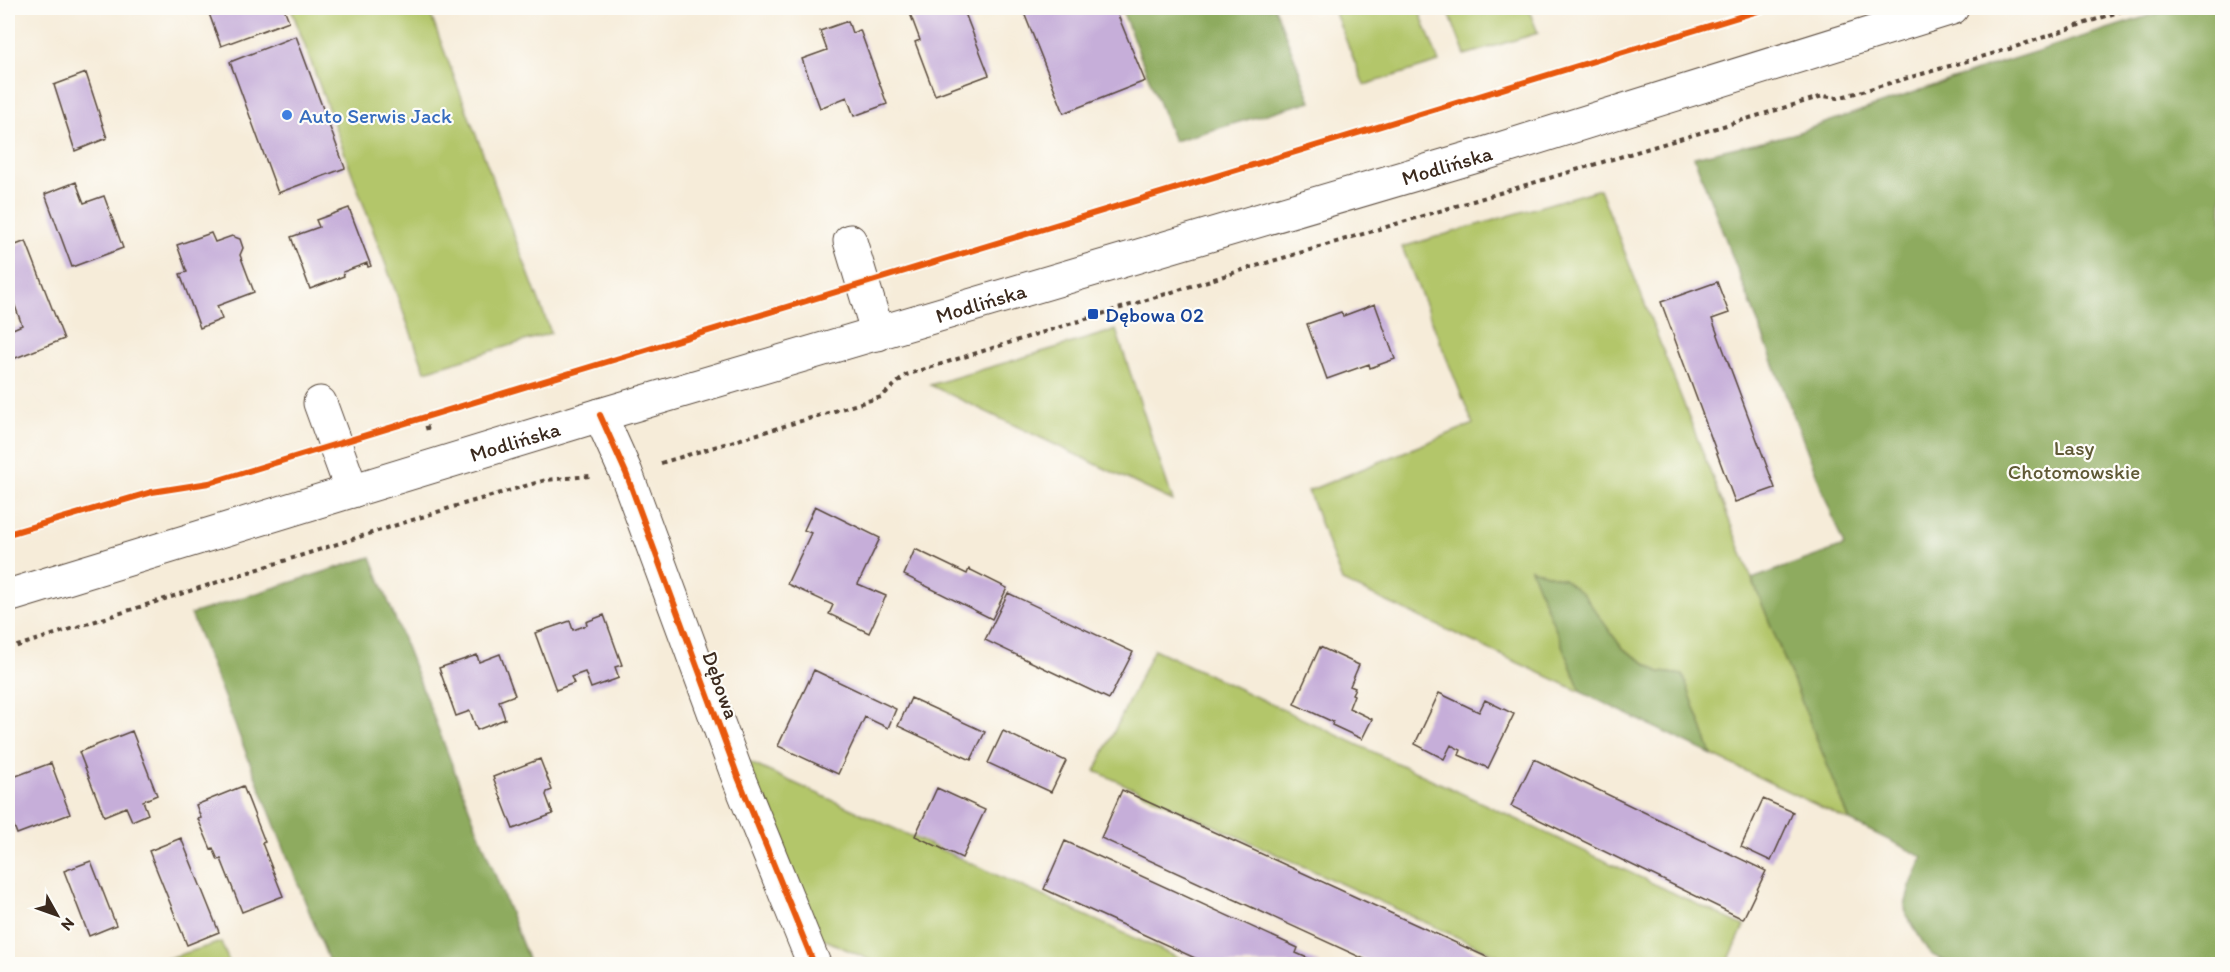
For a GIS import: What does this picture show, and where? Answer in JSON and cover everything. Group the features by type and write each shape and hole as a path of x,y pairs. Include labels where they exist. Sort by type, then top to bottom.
{"main road":[{"name":"Modlińska","path":"8,596 600,416 1487,153 1952,8"},
{"path":"850,241 878,334"},
{"path":"320,403 352,491"},
{"name":"Dębowa","path":"600,416 626,473 738,777 814,964"}],"path":[{"path":"8,649 453,507 546,480 626,473 882,397 906,375 1235,272 1823,96 1838,99 2010,49 2130,8"}],"green space":[{"path":"291,8 428,8 551,333 425,371"},
{"path":"1121,8 1275,8 1311,101 1174,141"},
{"path":"1333,8 1418,8 1439,62 1364,85"},
{"path":"1447,8 1528,8 1538,33 1465,55"},
{"name":"Lasy Chotomowskie","path":"2173,8 2222,8 2222,964 1951,964 1930,954 1906,915 1905,906 1910,887 1923,857 1850,821 1752,579 1844,546 1694,157 1793,134 1997,64"},
{"path":"1600,189 1752,579 1850,821 1712,755 1683,675 1659,672 1622,648 1607,628 1532,569 1581,692 1342,581 1308,491 1473,424 1402,247"},
{"path":"1116,330 1173,501 930,385"},
{"path":"371,557 530,964 330,964 191,614"},
{"path":"1531,569 1563,579 1584,595 1622,648 1659,672 1683,675 1712,755 1581,692"},
{"path":"1154,649 1744,926 1727,964 1516,964 1095,771"},
{"path":"746,761 1192,964 879,964 812,934"},
{"path":"221,942 230,964 150,964"}],"building":[{"path":"207,8 284,8 289,21 221,46"},
{"path":"908,8 963,8 989,75 935,95 915,42 920,40"},
{"path":"1022,8 1115,8 1145,81 1064,113"},
{"path":"848,21 852,33 860,30 887,104 854,116 847,97 820,108 802,59 827,50 820,31"},
{"name":"Auto Serwis Jack","path":"296,36 345,168 278,193 230,62"},
{"path":"86,73 107,138 75,151 54,85"},
{"path":"76,182 84,203 104,196 123,248 72,267 45,194"},
{"path":"349,208 371,266 368,267 367,263 343,272 344,276 310,289 291,237 319,227 316,220"},
{"path":"211,233 215,242 232,236 240,239 243,248 240,255 254,292 217,306 222,319 200,328 180,274 187,272 177,245"},
{"path":"26,241 64,339 13,359 8,345 8,331 22,325 11,295 8,296 8,248"},
{"path":"1717,282 1729,313 1712,319 1775,488 1735,502 1661,302"},
{"path":"1375,304 1395,359 1370,368 1369,364 1327,379 1307,324 1341,312 1343,316"},
{"path":"815,506 880,538 858,584 886,596 869,633 829,614 833,605 787,584 811,533 804,530"},
{"path":"915,549 967,574 969,569 1007,588 992,619 904,575"},
{"path":"1008,593 1133,652 1109,699 985,640"},
{"path":"604,615 622,665 615,667 619,678 591,688 585,672 571,677 574,683 556,690 535,633 570,621 573,630"},
{"path":"1320,647 1359,665 1350,686 1355,688 1349,708 1372,719 1362,739 1332,725 1333,722 1294,704"},
{"path":"500,654 515,695 499,701 505,719 477,730 470,711 456,716 439,668 477,655 479,662"},
{"path":"814,670 896,709 888,728 865,717 838,774 778,746"},
{"path":"1439,693 1479,712 1485,700 1514,714 1488,768 1459,755 1461,750 1451,745 1444,759 1415,744"},
{"path":"911,698 985,732 971,760 898,726"},
{"path":"132,731 157,795 143,801 148,814 132,821 126,807 104,816 79,752"},
{"path":"1003,731 1066,761 1051,792 988,763"},
{"path":"540,759 552,790 546,795 553,814 513,829 493,777"},
{"path":"1534,759 1766,871 1743,919 1511,806"},
{"path":"51,763 70,814 17,834 8,810 8,779"},
{"path":"243,786 283,896 242,912 221,859 218,860 213,848 211,849 198,819 201,818 196,805"},
{"path":"937,788 985,810 962,858 915,836"},
{"path":"1122,790 1502,964 1375,964 1101,838"},
{"path":"1763,799 1793,812 1771,861 1741,847"},
{"path":"181,838 219,932 187,945 149,851"},
{"path":"1065,841 1298,948 1296,953 1321,964 1208,964 1044,889"},
{"path":"91,861 116,925 89,936 64,871"}],"cycle path":[{"path":"8,534 152,492 209,483 1768,8"},
{"path":"600,415 626,473 738,777 814,964"}],"place":[{"name":"Auto Serwis Jack","path":"287,115"},
{"name":"Dębowa 02","path":"1093,314"}]}
